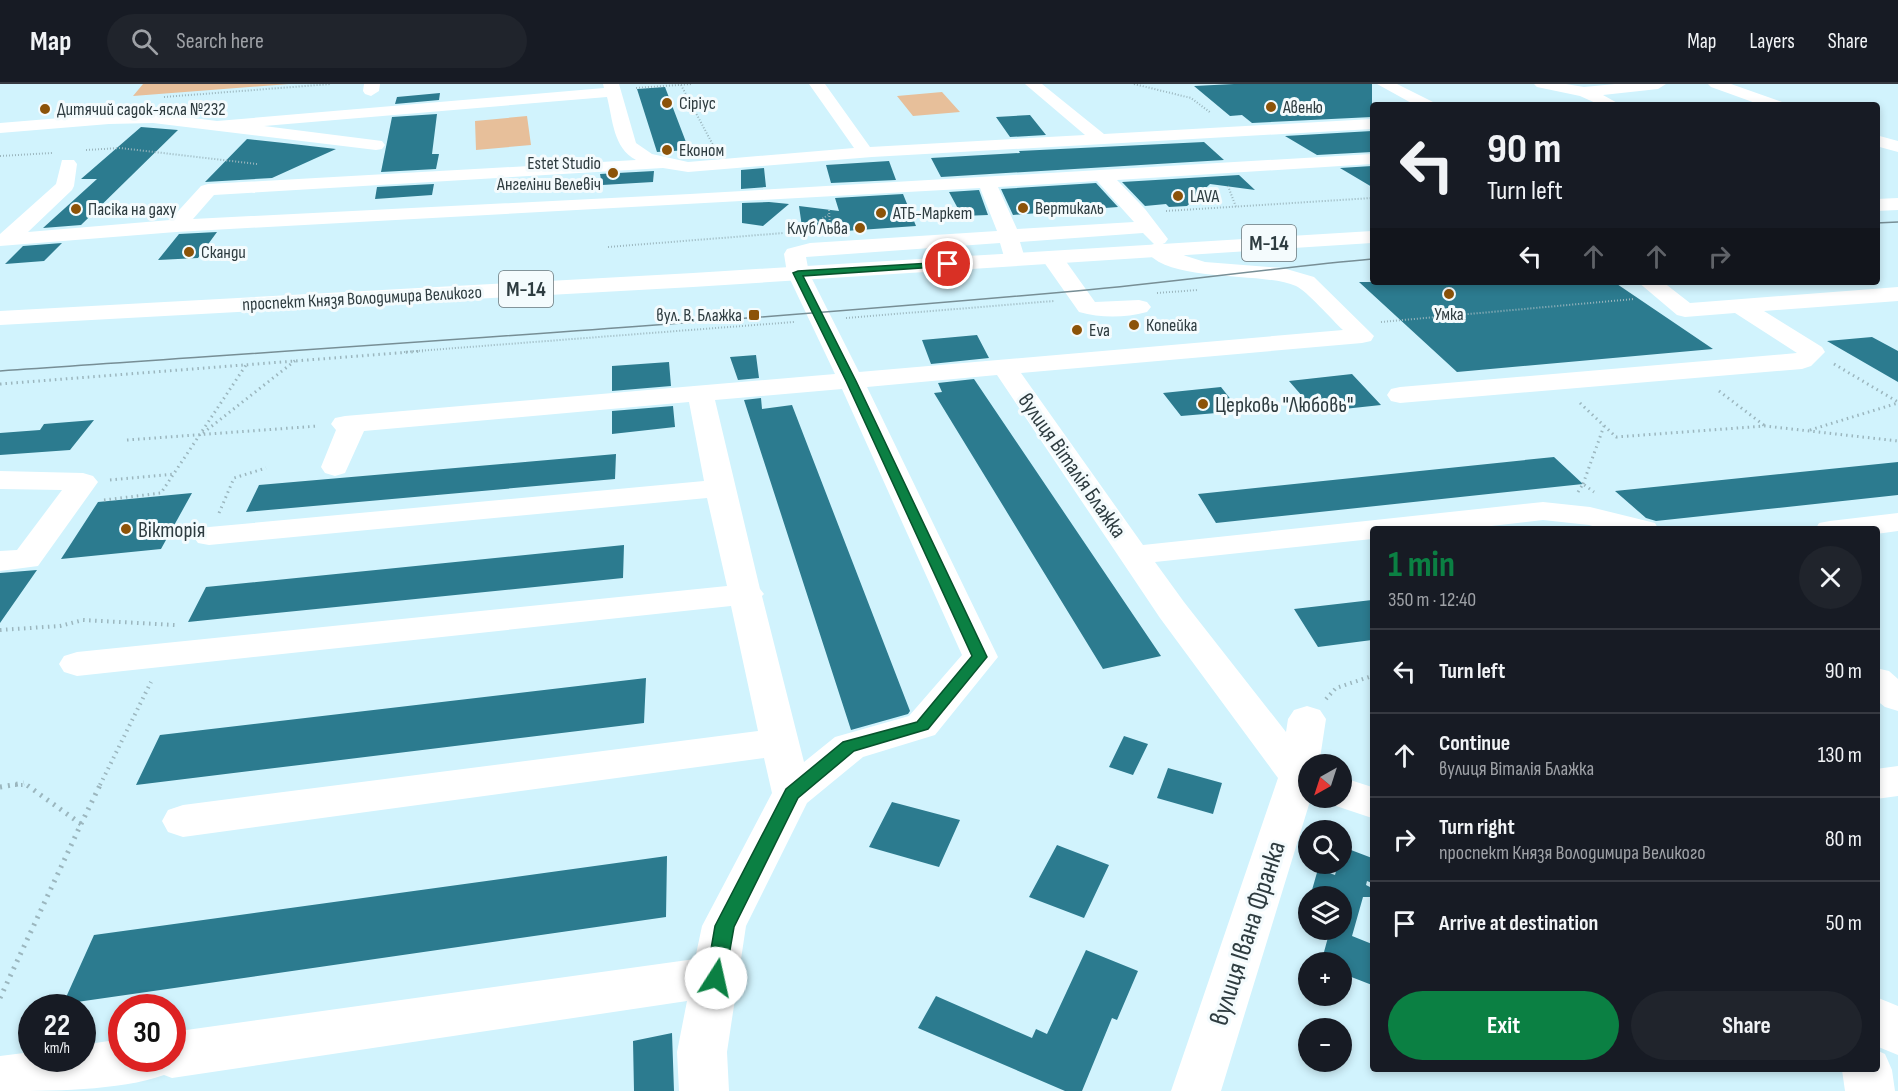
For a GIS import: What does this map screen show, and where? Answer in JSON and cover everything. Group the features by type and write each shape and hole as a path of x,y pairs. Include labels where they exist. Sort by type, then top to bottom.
{"main road":[{"path":"817,84 865,152"},
{"path":"1033,84 1100,139"},
{"path":"1385,84 1422,102"},
{"path":"1542,84 1584,92 1607,102"},
{"path":"1584,92 1658,84"},
{"path":"1716,84 1767,102"},
{"path":"351,93 375,89"},
{"path":"220,125 612,89 624,142 633,152 665,164"},
{"path":"314,117 326,90"},
{"path":"374,181 377,112"},
{"path":"0,128 133,118 220,125 376,145"},
{"path":"177,226 208,190 665,164 688,167 865,152 1370,124"},
{"path":"1294,129 1370,157"},
{"path":"1880,141 1898,147"},
{"path":"4,239 65,186 69,156"},
{"path":"4,239 177,226 690,200 1370,158"},
{"path":"688,167 690,200"},
{"path":"1005,368 1362,336 1306,282 1283,275 1204,268 1172,259 1161,250 1143,220 1102,175"},
{"path":"986,182 1006,228 1014,260"},
{"path":"1880,205 1898,204"},
{"path":"704,1091 702,1052 724,926 792,794 849,747 922,726 980,657 798,273 794,257 796,253 1006,228 1143,220"},
{"name":"проспект Князя Володимира Великого","path":"0,318 798,273 1370,237"},
{"path":"1052,258 1087,307 1094,309 1145,300"},
{"path":"1653,285 1685,310 1898,294"},
{"path":"1400,395 1802,361 1814,351 1740,306"},
{"name":"вулиця Віталія Блажка","path":"349,423 1005,368 1172,610 1298,772"},
{"path":"701,394 720,488 747,594 792,794"},
{"path":"335,467 349,423"},
{"path":"0,480 75,493 27,559 0,561"},
{"path":"209,536 720,488"},
{"path":"1404,526 1543,511 1590,516 1629,526"},
{"path":"1864,526 1898,522"},
{"path":"1135,555 1370,530"},
{"path":"77,664 747,594"},
{"path":"1880,683 1898,698"},
{"name":"вулиця Івана Франка","path":"1305,754 1307,719"},
{"path":"183,821 781,742"},
{"path":"1880,784 1898,782"},
{"name":"вулиця Івана Франка","path":"1196,1091 1298,793"},
{"path":"1352,796 1370,802"},
{"path":"186,1053 716,978"},
{"path":"1880,1021 1898,1033"},
{"path":"0,1080 108,1064"},
{"path":"1867,1072 1870,1091"}],"path":[{"path":"612,89 692,84"},
{"path":"1134,84 1191,98 1235,132"},
{"path":"681,85 723,164"},
{"path":"154,98 326,90"},
{"path":"0,156 69,156 120,148 259,164"},
{"path":"827,191 832,247"},
{"path":"1231,194 1236,207"},
{"path":"1143,220 1236,207 1370,198"},
{"path":"608,247 791,233"},
{"path":"1145,300 1199,290"},
{"path":"1351,325 1668,296"},
{"path":"0,384 1079,298"},
{"path":"1814,351 1898,403"},
{"path":"200,435 296,360"},
{"path":"75,493 161,494 247,364"},
{"path":"1715,388 1765,426"},
{"path":"1586,397 1574,398 1613,434"},
{"path":"1807,430 1898,403"},
{"path":"127,440 349,423"},
{"path":"1583,484 1604,426"},
{"path":"1601,434 1616,436 1765,426 1898,441"},
{"path":"209,536 234,478 266,468"},
{"path":"75,493 175,474"},
{"path":"1307,719 1336,688 1370,677"},
{"path":"0,787 24,783 81,824 0,998"}],"shaded area":[{"path":"143,84 289,84 133,96"},
{"path":"942,92 960,112 913,116 897,96"},
{"path":"527,116 531,145 476,150 475,121"}],"building":[{"path":"1372,84 1370,117 1252,123 1242,115 1230,116 1194,86"},
{"path":"665,87 689,150 657,152 637,89"},
{"path":"440,93 439,100 395,104 397,97"},
{"path":"437,114 432,154 439,154 436,169 381,172 392,117"},
{"path":"1030,115 1046,135 1010,137 996,117"},
{"path":"141,127 178,130 81,225 43,228 97,179 81,179"},
{"path":"1370,131 1370,152 1317,155 1285,136"},
{"path":"247,139 336,149 272,178 205,182"},
{"path":"1204,142 1224,160 941,177 931,158 1020,153 1019,151"},
{"path":"889,161 896,180 831,183 826,165"},
{"path":"1370,166 1370,186 1340,168"},
{"path":"764,168 766,187 741,189 741,170"},
{"path":"654,171 653,182 602,185 600,174"},
{"path":"1239,175 1255,190 1210,184 1187,206 1169,207 1166,204 1145,206 1122,182"},
{"path":"1096,183 1118,207 1013,215 1001,189"},
{"path":"434,184 432,195 375,199 377,187"},
{"path":"979,190 988,215 962,216 949,192"},
{"path":"903,194 916,226 803,234 799,206 839,211 835,198"},
{"path":"742,203 789,204 763,226 742,223"},
{"path":"217,232 198,258 158,260 179,234"},
{"path":"62,243 44,261 5,264 23,246"},
{"path":"1359,282 1370,282 1370,285 1618,285 1713,349 1457,372"},
{"path":"977,335 989,358 931,364 922,340"},
{"path":"1872,337 1898,351 1898,382 1827,341"},
{"path":"756,355 759,378 738,380 730,357"},
{"path":"669,362 671,386 612,391 612,366"},
{"path":"1352,374 1381,405 1316,412 1289,381"},
{"path":"974,379 1161,656 1103,669 934,393 942,392 938,383"},
{"name":"Церковь \"Любовь\"","path":"1221,387 1240,411 1181,416 1163,393"},
{"path":"761,398 762,409 792,405 910,711 908,714 851,730 744,400"},
{"path":"673,406 675,427 612,434 612,411"},
{"path":"94,420 70,450 0,455 0,433 40,430 44,424"},
{"path":"616,454 615,479 246,512 259,485"},
{"path":"1554,457 1583,484 1216,523 1198,494"},
{"path":"1898,462 1898,495 1656,521 1646,518 1615,491"},
{"path":"192,493 161,549 61,559 98,502"},
{"path":"624,545 623,578 188,622 206,587"},
{"path":"37,570 0,623 0,573"},
{"path":"1370,600 1370,640 1318,647 1294,609"},
{"path":"646,678 644,723 136,785 160,735"},
{"path":"1124,736 1148,744 1133,775 1109,767"},
{"path":"1168,768 1222,783 1213,814 1157,798"},
{"path":"892,802 960,820 939,867 869,847"},
{"path":"1057,845 1109,865 1084,918 1029,897"},
{"path":"1352,850 1370,857 1370,882 1367,881 1366,885 1370,887 1370,897 1363,897 1352,936 1352,886 1313,886 1317,874 1352,874"},
{"path":"667,856 666,917 132,994 108,994 108,998 96,999 96,994 67,994 94,935"},
{"path":"1352,936 1370,943 1370,984 1352,977 1352,952 1324,952 1327,940 1352,940"},
{"path":"1086,950 1138,971 1117,1020 1112,1018 1082,1091 1065,1091 918,1028 936,996 1032,1038 1036,1029 1047,1034"},
{"path":"672,1033 674,1091 634,1091 633,1041"}],"tram line":[{"path":"1880,223 1898,222"},
{"path":"0,371 538,334 942,303 1370,259"}],"place":[{"name":"Сіріус","path":"667,103"},
{"name":"Авеню","path":"1271,107"},
{"name":"Дитячий садок-ясла №232","path":"45,109"},
{"name":"Економ","path":"667,150"},
{"name":"Estet Studio Ангеліни Велевіч","path":"613,173"},
{"name":"LAVA","path":"1178,196"},
{"name":"Вертикаль","path":"1023,208"},
{"name":"Пасіка на даху","path":"76,209"},
{"name":"АТБ-Маркет","path":"881,213"},
{"name":"Клуб Льва","path":"860,228"},
{"name":"Сканди","path":"189,252"},
{"name":"Умка","path":"1449,294"},
{"name":"вул. В. Блажка","path":"754,315"},
{"name":"Копейка","path":"1134,325"},
{"name":"Eva","path":"1077,330"},
{"name":"Церковь \"Любовь\"","path":"1203,404"},
{"name":"Вікторія","path":"126,529"}],"route":[{"path":"716,978 724,926 792,794 849,747 922,726 980,657 798,273 948,264"}]}
